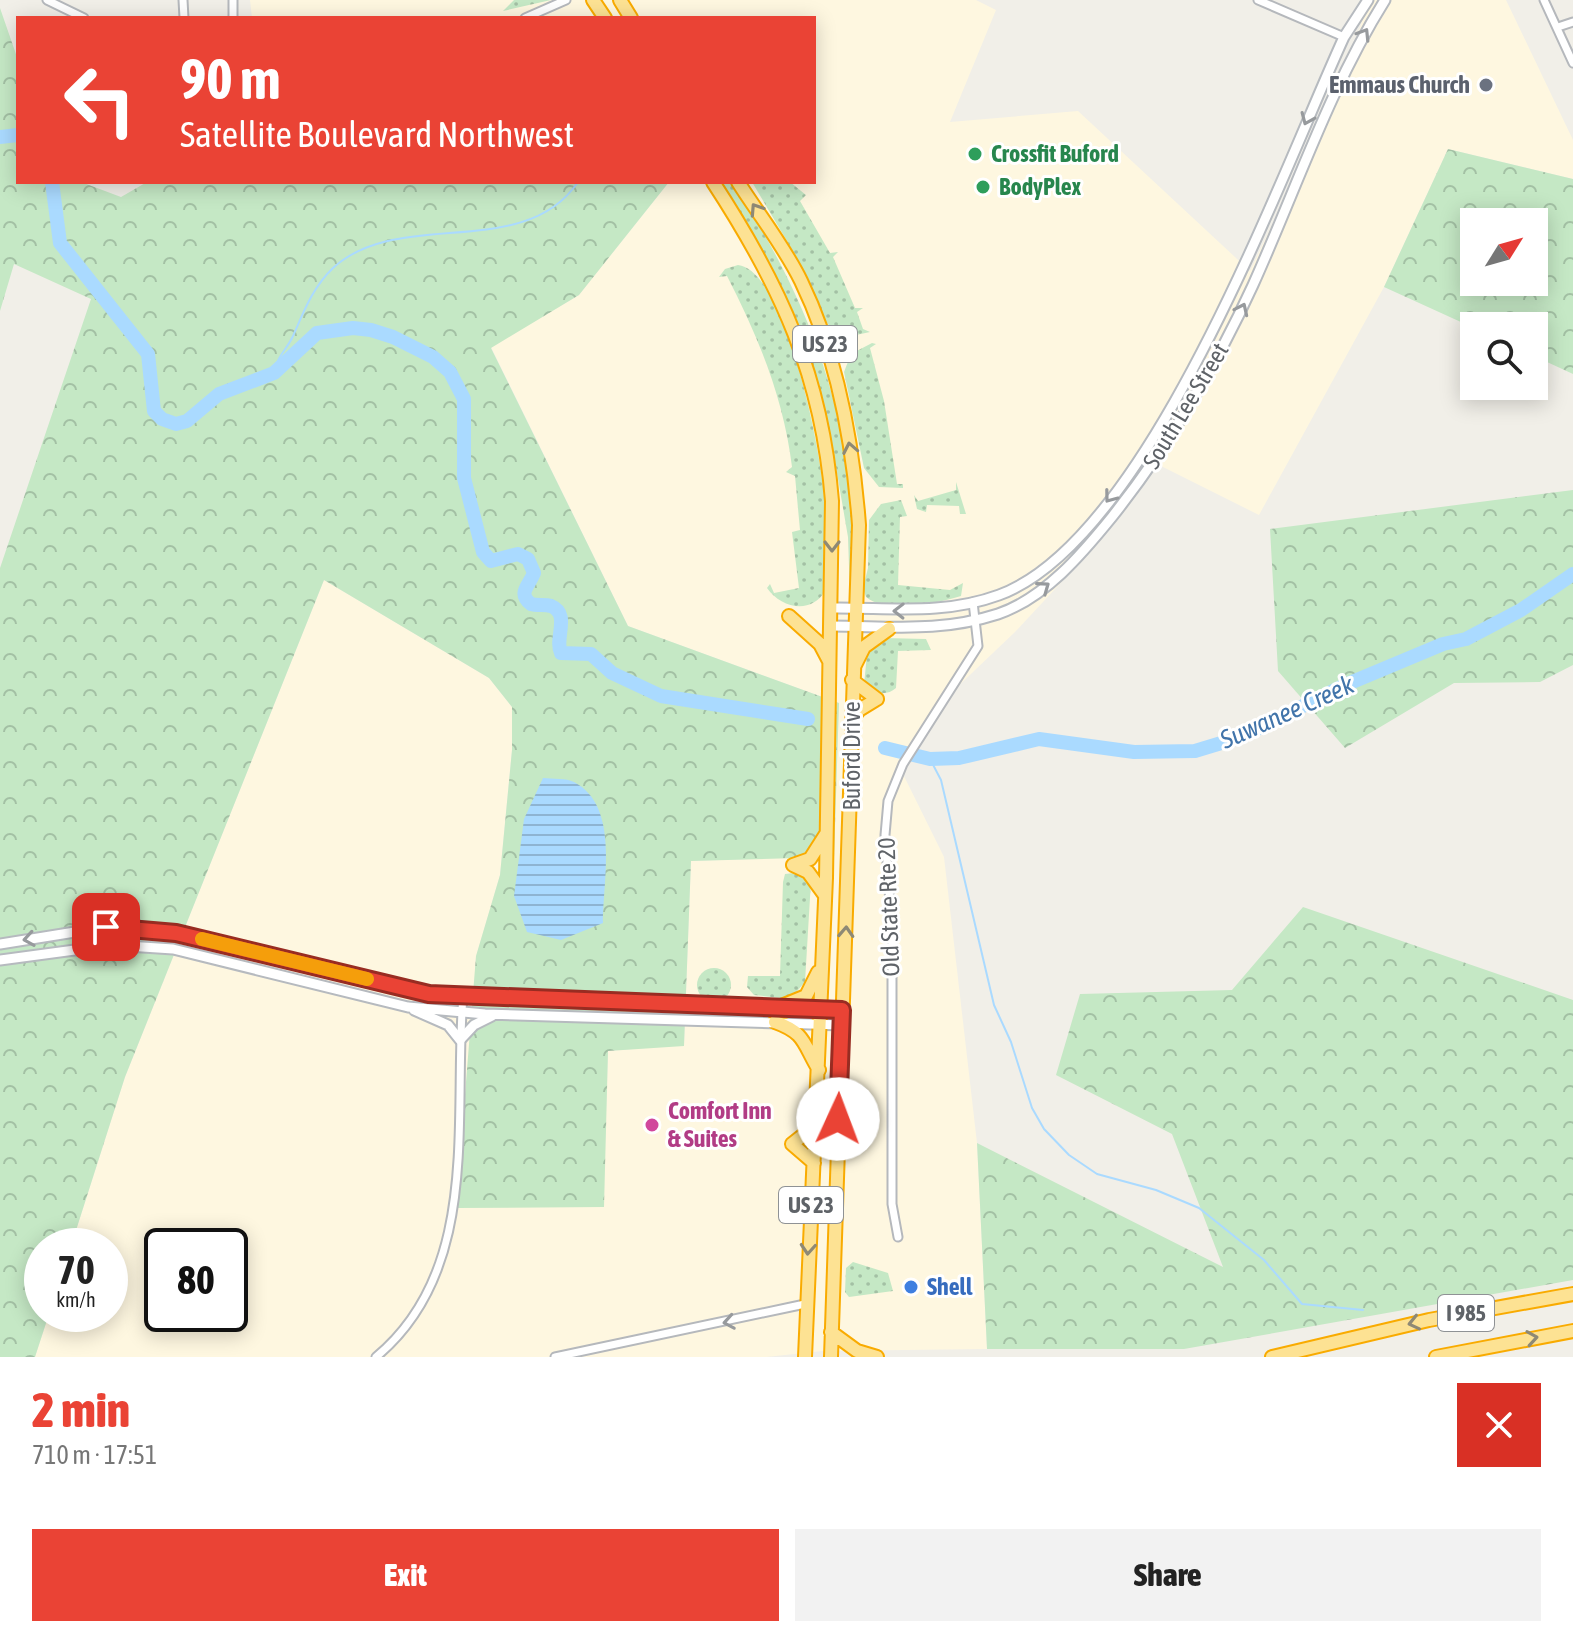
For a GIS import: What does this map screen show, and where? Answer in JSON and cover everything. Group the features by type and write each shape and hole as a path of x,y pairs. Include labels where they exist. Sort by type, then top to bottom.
{"highway":[{"name":"Buford Drive","path":"714,184 768,269 799,341 829,461 832,530 827,832 805,1357"},
{"name":"Buford Drive","path":"739,184 801,280 828,355 856,487 860,554 852,676 852,814 842,1010 831,1357"},
{"path":"789,616 820,644 830,665"},
{"path":"852,719 859,710 877,699 852,676 864,647 889,629"},
{"path":"825,897 813,877 793,865 810,859 827,832"},
{"path":"779,1007 806,996 814,986 823,954"},
{"path":"775,1022 795,1029 806,1041 819,1071"},
{"path":"814,1163 792,1144 816,1125"},
{"name":"I 985","path":"1272,1357 1429,1320 1573,1294"},
{"path":"797,1357 805,1322"},
{"name":"I 985","path":"1436,1357 1573,1331"},
{"path":"831,1332 857,1351 877,1357"}],"main road":[{"name":"South Lee Street","path":"830,608 928,611 973,602 1021,585 1054,560 1087,528 1139,457 1204,349 1344,37 1368,0"},
{"name":"South Lee Street","path":"831,626 929,629 974,620 1022,603 1056,578 1088,546 1166,444 1234,326 1349,59 1385,0"},
{"path":"0,944 106,927 176,933 429,994 842,1010"},
{"path":"0,960 112,945 173,949 408,1007 495,1014 842,1025"},
{"path":"408,1007 448,1025 460,1040 474,1025 495,1014"}],"street":[{"path":"47,0 80,16"},
{"path":"530,16 566,0"},
{"path":"1258,0 1344,37"},
{"path":"1544,0 1573,63"},
{"path":"1558,27 1573,22"},
{"name":"Old State Rte 20","path":"898,1237 892,1204 892,930 885,835 888,801 903,764 954,689 978,646 973,602"},
{"path":"376,1357 416,1314 446,1253 454,1211 463,996"},
{"path":"555,1357 627,1340 760,1316 805,1304"}],"shaded area":[{"path":"250,0 976,0 996,10 950,122 1078,111 1250,271 1347,67 1369,0 1506,0 1573,140 1573,179 1448,149 1384,287 1259,515 1143,457 1095,546 1015,632 931,712 901,770 944,857 977,1143 987,1349 823,1351 766,1357 35,1357 43,1332 128,1332 128,1228 77,1228 125,1077 324,580 489,678 512,707 512,750 500,875 476,957 471,1048 603,1207 608,1051 684,1045 691,861 834,856 839,703 628,626 491,347 579,295 667,184 816,184 816,16 252,16"}],"green space":[{"path":"514,0 551,0 503,11"},
{"path":"0,8 16,54 16,184 86,184 121,197 144,184 667,184 579,295 491,348 628,626 839,703 834,857 691,861 684,1046 608,1051 604,1207 456,1208 476,956 500,875 512,750 512,707 489,678 324,580 125,1077 77,1228 24,1228 24,1332 43,1332 35,1357 0,1357 0,568 91,299 14,264 0,311"},
{"path":"1448,149 1573,179 1573,374 1548,362 1548,312 1460,312 1460,322 1384,287"},
{"path":"719,184 734,184 756,219 794,291 823,365 834,403 850,487 854,556 850,596 848,537 831,438 812,362 779,282"},
{"path":"753,184 792,184 806,195 800,201 830,253 838,252 833,257 855,308 863,308 857,312 863,329 870,332 847,337 833,330 826,322 797,258"},
{"path":"738,265 755,274 771,296 797,362 815,434 824,499 825,591 819,599 804,606 788,604 767,588 770,584 774,593 799,588 792,532 800,530 795,476 786,472 792,467 776,393 759,345 727,276 719,277 725,269"},
{"path":"872,343 876,344 870,348 884,401 897,484 903,484 903,488 879,487 864,468 844,372 851,354"},
{"path":"956,482 966,514 960,514 959,506 927,505 926,512 917,509 914,495 918,501 956,490"},
{"path":"1573,490 1573,665 1540,682 1454,683 1345,748 1278,671 1270,529"},
{"path":"901,500 907,516 900,517 898,585 950,590 963,583 961,596 900,606 866,597 863,588 868,568 869,520 881,504"},
{"path":"884,638 926,639 931,650 898,651 896,688 884,693 875,692 864,685 867,654"},
{"path":"802,872 811,881 805,982 790,999 754,995 747,987 748,976 780,976 783,882 785,874"},
{"path":"1303,907 1573,1000 1573,1280 1184,1349 987,1349 977,1143 1223,1267 1172,1134 1056,1075 1080,994 1232,990"},
{"path":"714,968 726,973 731,985 726,997 714,1002 702,997 697,985 702,973"},
{"path":"853,1262 888,1273 893,1291 849,1297 845,1292 846,1268"}],"water":[{"path":"543,778 574,782 588,793 598,808 606,845 603,923 561,940 527,932 514,896 524,819"}],"waterway":[{"name":"Suwanee Creek","path":"0,137 16,135"},
{"name":"Suwanee Creek","path":"52,184 60,243 148,354 154,411 162,419 176,424 187,421 219,394 274,373 317,333 353,328 393,337 433,357 450,372 464,399 464,478 483,552 491,561 518,554 528,559 534,573 525,589 525,596 531,604 549,605 557,610 561,621 561,653 591,654 612,673 661,696 808,719"},
{"path":"274,373 320,283 333,268 360,250 392,240 494,228 526,221 555,206 576,184"},
{"name":"Suwanee Creek","path":"885,748 930,759 959,758 1039,739 1134,752 1195,751 1241,737 1345,685 1443,644 1466,639 1521,610 1573,574"},
{"path":"930,759 941,780 994,1005 1011,1042 1032,1108 1044,1129 1069,1155 1097,1174 1156,1190 1199,1208 1264,1260 1302,1304 1363,1310"}],"slow traffic":[{"path":"202,939 367,979"}],"place":[{"name":"Emmaus Church","path":"1486,85"},
{"name":"Crossfit Buford","path":"975,154"},
{"name":"BodyPlex","path":"983,187"},
{"name":"Comfort Inn & Suites","path":"652,1125"},
{"name":"Shell","path":"911,1287"}],"route":[{"path":"106,927 176,933 429,994 842,1010 838,1119"}]}
